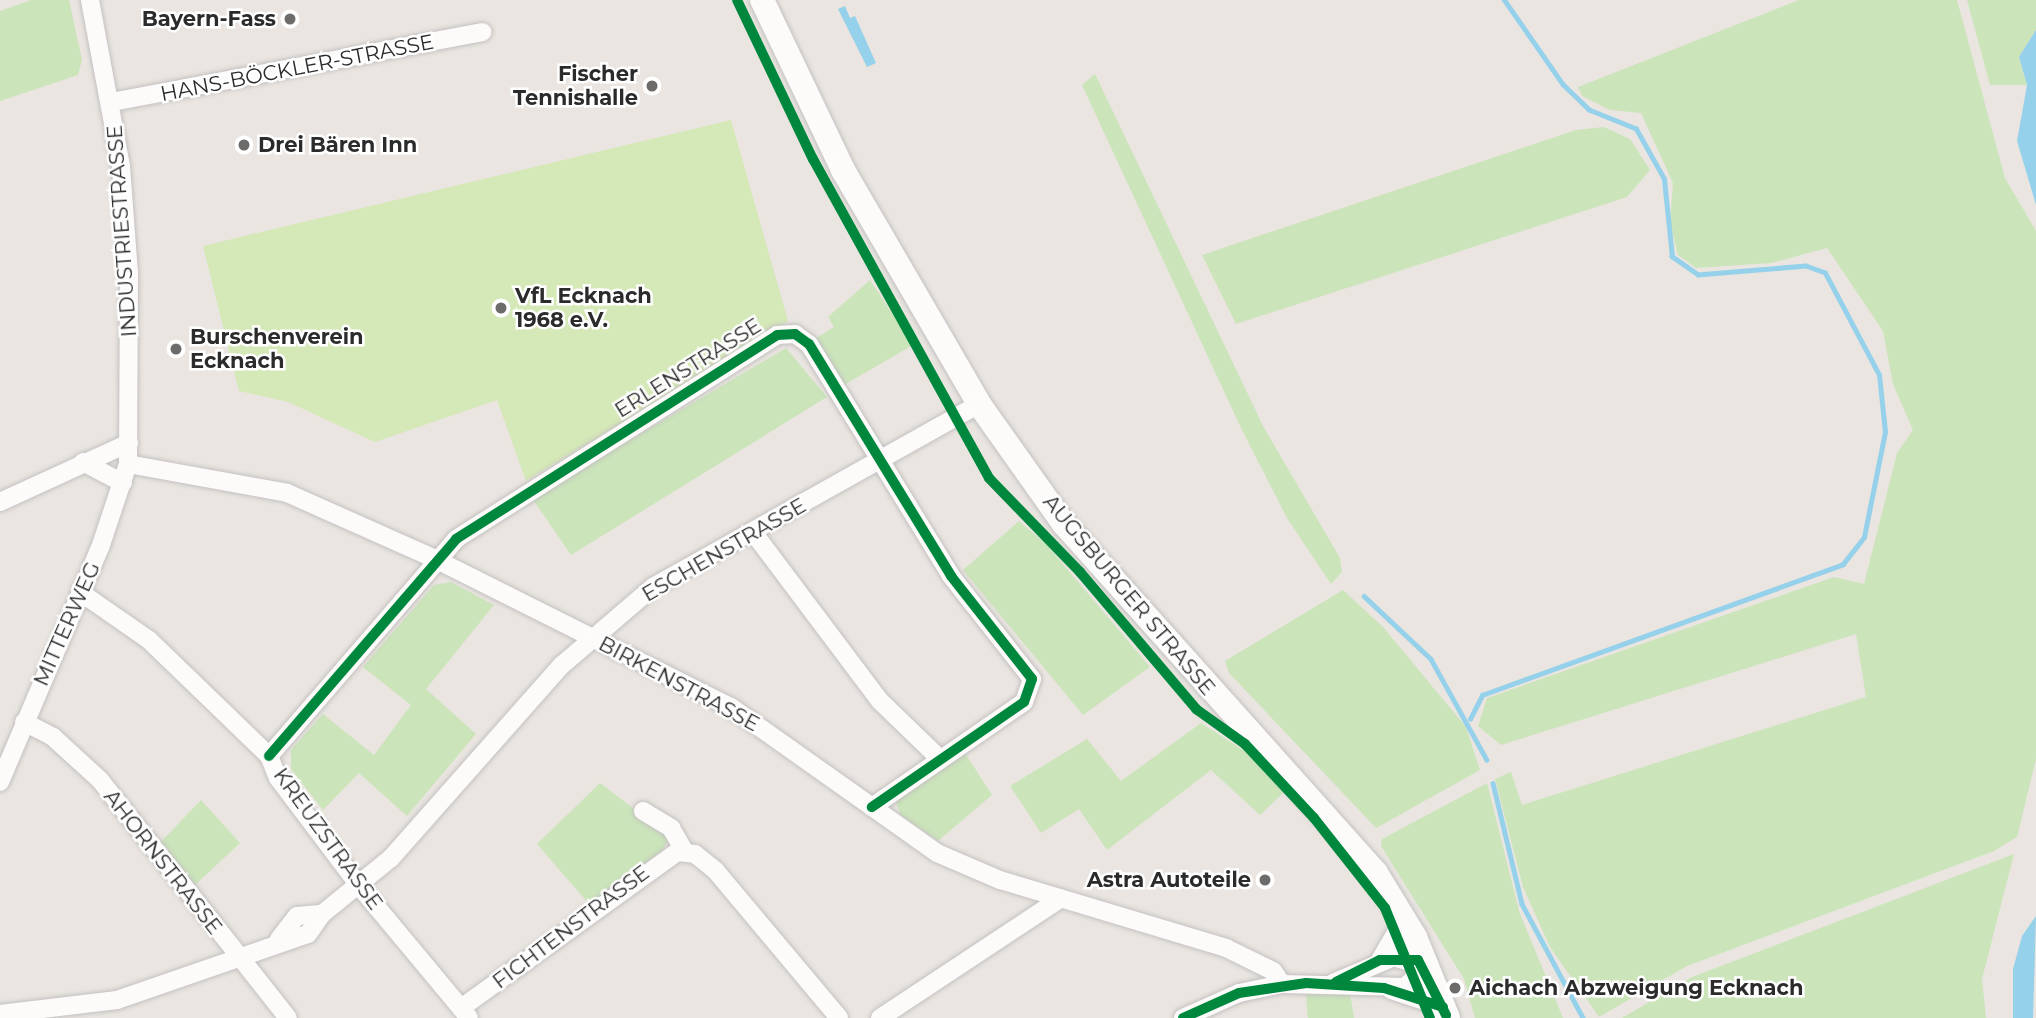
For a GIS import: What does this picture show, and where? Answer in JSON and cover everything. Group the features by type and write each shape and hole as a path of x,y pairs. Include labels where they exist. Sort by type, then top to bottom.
{"main road":[{"name":"AUGSBURGER STRASSE","path":"762,0 850,182 979,404 1064,524 1376,873 1405,917 1445,1013"}],"street":[{"name":"INDUSTRIESTRASSE","path":"90,0 111,102 129,273 128,464"},
{"name":"HANS-BÖCKLER-STRASSE","path":"111,102 482,32"},
{"name":"ERLENSTRASSE","path":"269,756 435,559 519,495 777,335 795,334 809,344 951,576 1032,679 1024,702 938,757 872,807"},
{"name":"ESCHENSTRASSE","path":"0,1014 117,1000 279,939 308,934 322,914 360,887 592,638 653,587 880,462 979,404"},
{"path":"0,502 83,462 130,443"},
{"path":"83,462 124,483"},
{"name":"MITTERWEG","path":"0,782 80,593 124,483 128,464"},
{"name":"BIRKENSTRASSE","path":"128,464 287,493 435,559 731,707 872,807 962,865 1226,948 1273,971 1282,984"},
{"path":"753,532 880,701 938,757"},
{"name":"KREUZSTRASSE","path":"80,593 149,640 269,756 278,778 360,887 465,1013"},
{"name":"AHORNSTRASSE","path":"24,722 53,737 100,780 237,957 288,1018"},
{"path":"643,811 671,828 685,852 715,870 839,1018"},
{"name":"FICHTENSTRASSE","path":"465,1013 664,858 685,852"},
{"path":"880,1018 1061,898"},
{"path":"1380,960 1405,917"},
{"path":"1187,1017 1238,993 1282,984 1333,983 1384,988 1416,983 1426,967 1407,957 1380,960 1333,983"},
{"path":"1384,988 1445,1013"}],"green space":[{"path":"31,0 69,0 82,60 78,75 0,101 0,11"},
{"path":"1799,0 1957,0 2005,178 2036,231 2036,759 2017,837 1994,851 1687,966 1599,1017 1550,947 1523,887 1495,779 1511,772 1522,805 1866,697 1856,634 1501,745 1478,726 1487,698 1834,577 1864,584 1897,453 1913,430 1893,384 1883,331 1827,248 1771,263 1696,268 1678,255 1670,223 1673,183 1641,113 1610,110 1582,96 1578,87"},
{"path":"1967,0 2036,0 2036,30 2019,57 2027,85 1990,85"},
{"path":"1095,74 1263,426 1340,558 1342,572 1331,584 1287,518 1241,428 1082,85"},
{"name":"VfL Ecknach 1968 e.V.","path":"731,120 788,321 526,481 497,400 375,442 288,402 239,391 203,246"},
{"path":"1604,127 1630,139 1650,170 1627,197 1236,324 1202,255 1576,130"},
{"path":"870,280 913,345 842,386 813,340 834,327 828,317"},
{"path":"786,348 827,397 571,555 532,498"},
{"path":"1019,521 1046,544 1150,667 1083,715 963,570"},
{"path":"451,582 494,605 426,689 476,734 407,816 359,773 323,810 291,769 291,750 323,714 374,755 411,705 363,667 434,585"},
{"path":"1343,590 1383,627 1466,727 1480,770 1376,828 1229,673 1225,661"},
{"path":"1201,723 1246,752 1284,792 1260,815 1211,770 1107,850 1079,809 1041,833 1010,786 1087,739 1121,781"},
{"path":"965,753 992,795 938,841 901,816 896,802"},
{"path":"600,783 671,837 661,852 589,904 537,844"},
{"path":"1487,783 1519,911 1563,1018 1475,1018 1464,979 1381,846 1382,839"},
{"path":"201,800 240,843 194,886 159,844"},
{"path":"2014,854 1982,979 1986,1018 1622,1018 1692,977"},
{"path":"1350,993 1354,1018 1308,1018 1306,994"}],"water":[{"path":"845,6 850,18 855,16 876,63 867,67 838,9"},
{"path":"2036,30 2036,205 2017,141 2027,85 2019,57"},
{"path":"2036,916 2033,1018 2013,1018 2013,969 2022,936"}],"waterway":[{"path":"1470,719 1482,695 1843,564 1864,537 1885,432 1879,375 1825,273 1806,266 1698,275 1672,257 1664,179 1636,129 1589,110 1563,85 1504,0"},
{"path":"1364,596 1431,659 1487,760"},
{"path":"1493,783 1522,904 1583,1018"}],"cycle path":[{"path":"737,0 813,159 989,478 1080,572 1196,709 1245,744 1314,818 1385,908 1430,1018"},
{"path":"269,756 456,539 777,335 795,334 809,344 951,576 1032,679 1024,702 872,807"},
{"path":"1336,982 1380,960 1418,960 1446,1015"},
{"path":"1183,1018 1239,993 1306,983 1384,988 1443,1007"}],"place":[{"name":"Bayern-Fass","path":"290,19"},
{"name":"Fischer Tennishalle","path":"652,86"},
{"name":"Drei Bären Inn","path":"244,145"},
{"name":"VfL Ecknach 1968 e.V.","path":"501,308"},
{"name":"Burschenverein Ecknach","path":"176,349"},
{"name":"Astra Autoteile","path":"1265,880"},
{"name":"Aichach Abzweigung Ecknach","path":"1455,988"}]}
